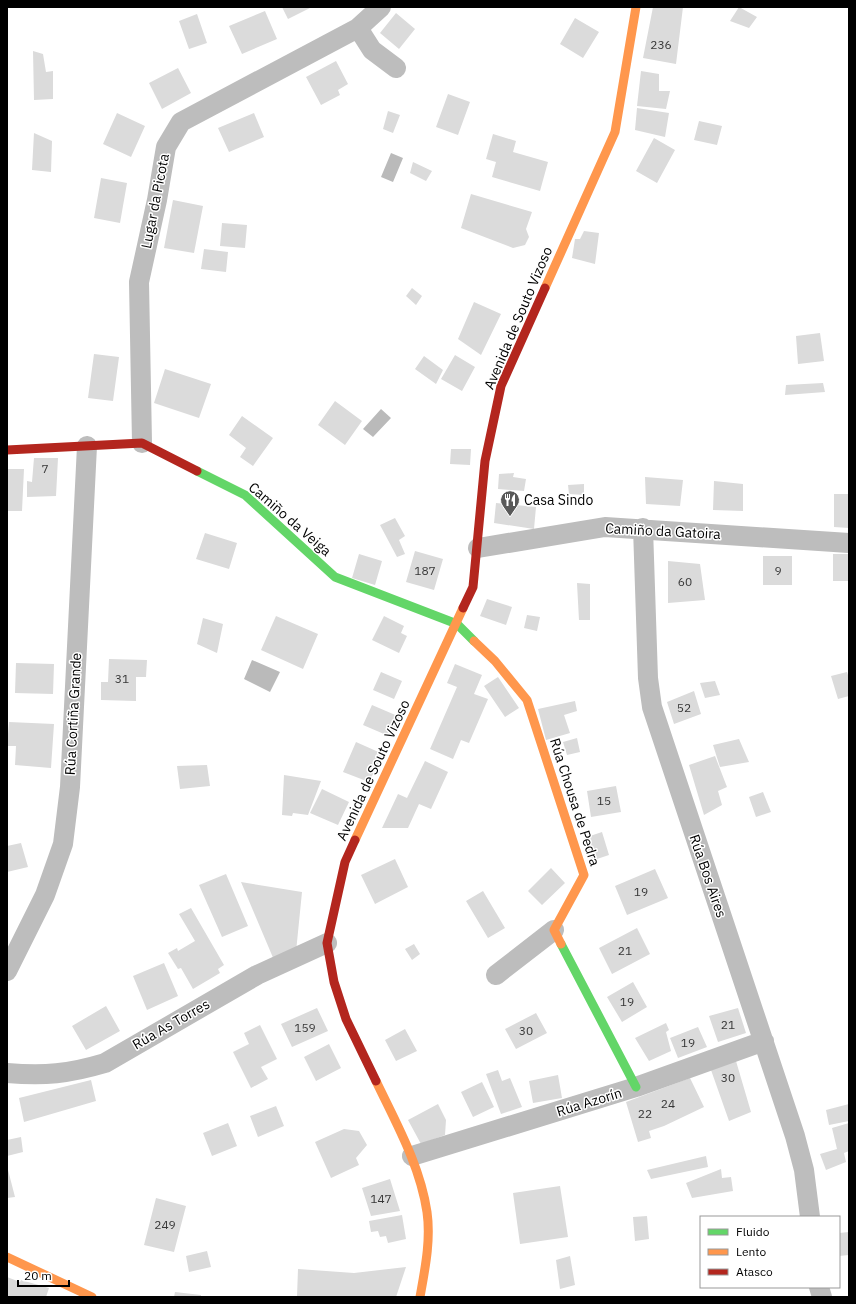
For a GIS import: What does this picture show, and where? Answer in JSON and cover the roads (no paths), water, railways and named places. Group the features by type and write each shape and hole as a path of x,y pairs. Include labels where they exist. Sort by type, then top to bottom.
{"street":[{"name":"Lugar da Picota","path":"142,444 139,282 157,200 166,147 181,122 358,28 381,7"},
{"name":"Avenida de Souto Vizoso","path":"420,1297 428,1248 427,1212 412,1156 346,1019 334,982 327,944 345,862 473,587 478,548 485,461 501,386 615,132 636,7"},
{"path":"358,28 372,50 396,68"},
{"name":"Camiño da Veiga","path":"7,450 142,444 244,495 335,577 457,624"},
{"name":"Rúa Cortiña Grande","path":"7,971 45,895 63,844 70,787 87,446"},
{"name":"Camiño da Gatoira","path":"478,548 605,527 643,528 849,543"},
{"name":"Rúa Bos Aires","path":"643,528 648,678 652,708 801,1154 807,1187 810,1216"},
{"name":"Rúa Chousa de Pedra","path":"457,624 495,661 527,700 584,875 554,930"},
{"path":"496,975 554,930 636,1087"},
{"name":"Rúa As Torres","path":"7,1073 42,1076 81,1070 104,1063 257,975 327,944"},
{"name":"Rúa Azorín","path":"412,1156 636,1087 764,1041"},
{"path":"7,1257 92,1297"}],"place":[{"name":"Casa Sindo","path":"510,517"}]}
